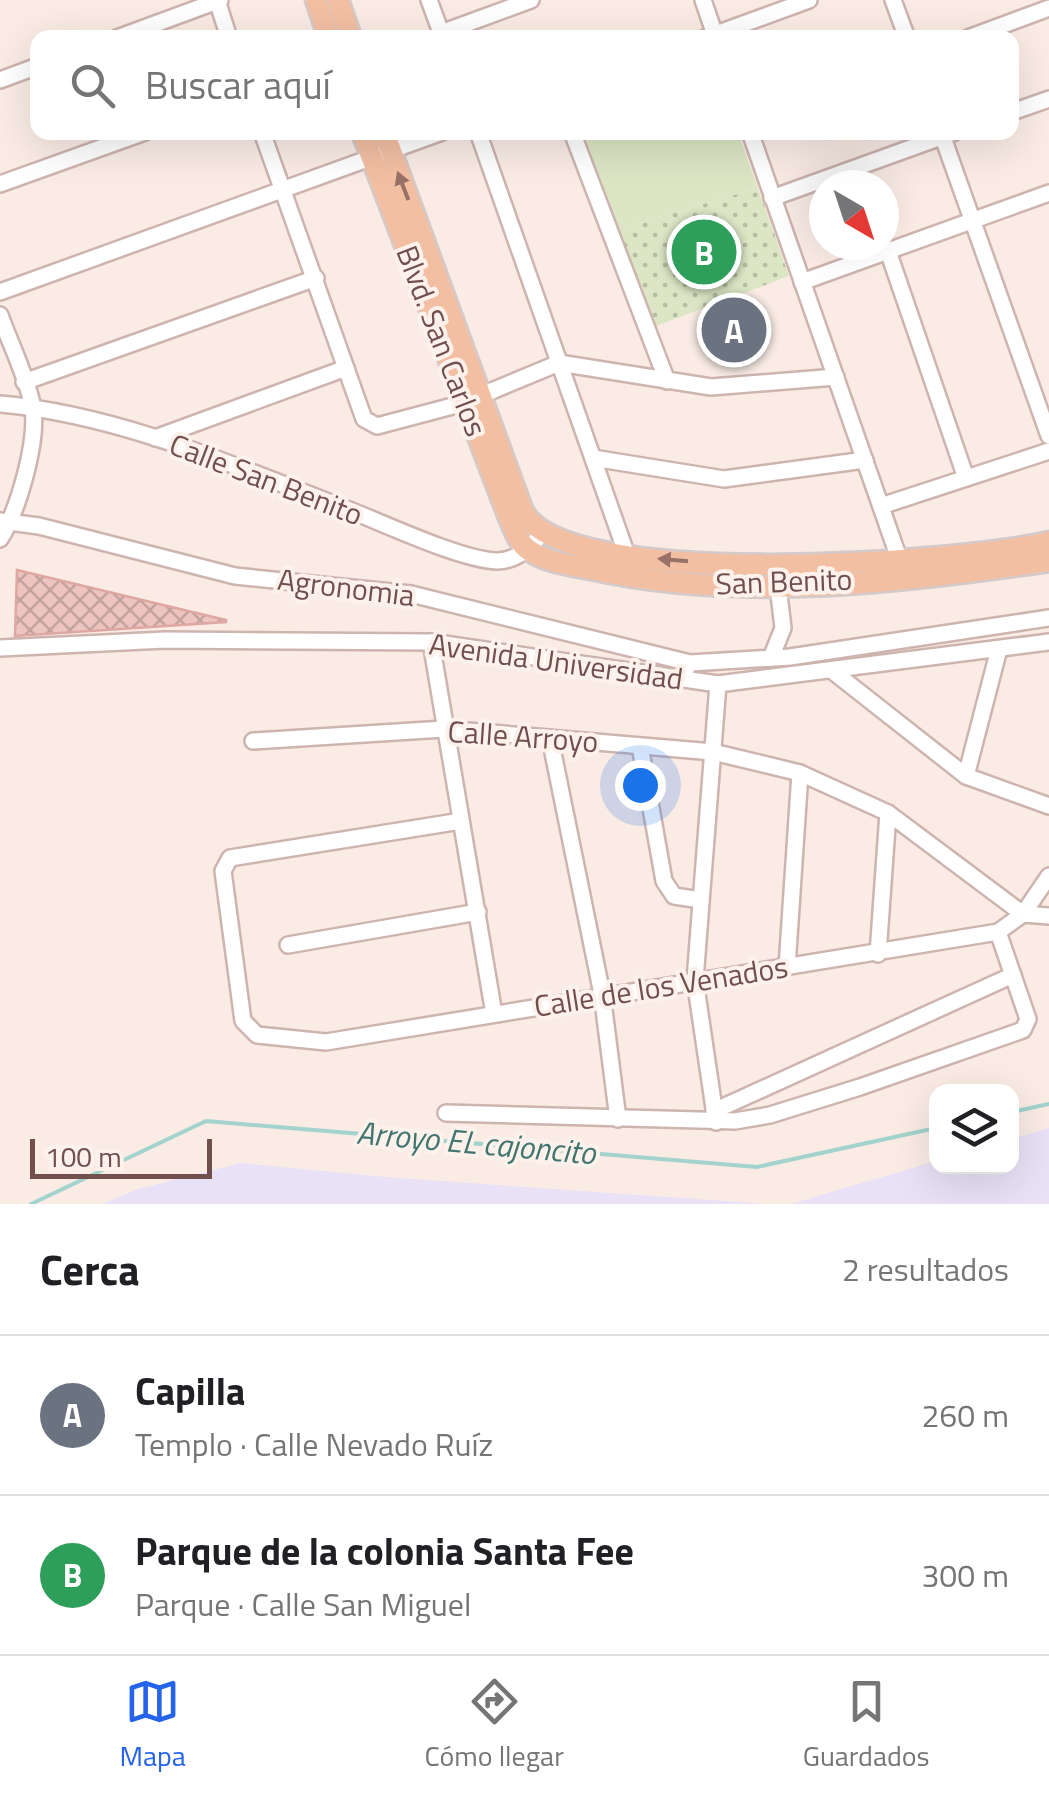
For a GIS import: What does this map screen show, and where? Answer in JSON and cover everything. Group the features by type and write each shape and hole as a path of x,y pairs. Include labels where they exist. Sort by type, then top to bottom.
{"main road":[{"path":"316,0 326,30"},
{"path":"338,0 348,30"},
{"name":"Blvd. San Carlos","path":"382,147 473,399 532,543"},
{"name":"San Benito","path":"532,543 559,562 636,579 778,586 1049,542"},
{"name":"San Benito","path":"532,543 628,556 750,565 902,567 1049,561"}],"street":[{"path":"138,30 218,0 227,30"},
{"path":"429,0 440,30"},
{"path":"455,30 531,0"},
{"path":"703,0 710,30"},
{"path":"728,30 809,0"},
{"path":"893,0 903,30"},
{"path":"990,30 1049,8"},
{"path":"0,80 30,69"},
{"path":"1019,110 1049,99"},
{"path":"0,184 123,140"},
{"path":"265,140 364,419 370,424 378,426 473,399 559,363 667,382 735,387 836,377"},
{"path":"0,292 284,190 382,147 410,140"},
{"path":"481,140 636,579"},
{"path":"575,140 667,382"},
{"path":"753,140 902,567"},
{"path":"772,198 930,140"},
{"path":"948,140 972,221 1049,436"},
{"path":"899,247 1049,193"},
{"path":"802,282 863,260"},
{"path":"891,260 966,478"},
{"path":"24,382 316,278"},
{"path":"0,314 34,407 28,460 0,539"},
{"path":"155,438 346,368"},
{"name":"Calle San Benito","path":"0,404 34,407 155,438 412,535 494,561 532,543"},
{"path":"881,506 1049,451"},
{"path":"593,458 724,480 865,460"},
{"name":"Agronomia","path":"5,522 235,576 411,594 690,663"},
{"path":"770,658 783,628 778,586"},
{"path":"678,681 690,663 770,658 1049,618"},
{"name":"Avenida Universidad","path":"0,648 164,640 431,642 718,684 835,673 1049,642"},
{"path":"431,642 494,1014"},
{"path":"966,776 1000,649"},
{"path":"835,673 966,776 1049,806"},
{"path":"715,1117 695,980 718,684"},
{"name":"Calle Arroyo","path":"253,741 444,730 713,752 800,773 888,814 1024,914"},
{"path":"550,738 602,994 618,1119"},
{"path":"640,746 664,882 674,896 701,900"},
{"path":"787,967 800,773"},
{"path":"878,954 888,814"},
{"name":"Calle de los Venados","path":"461,821 238,856 225,864 243,1021 248,1030 257,1035 326,1042 998,932 1024,914 1049,876"},
{"path":"288,945 478,912"},
{"path":"1024,914 1049,916"},
{"path":"446,1113 618,1119 770,1115 1015,1035 1028,1020 998,932"},
{"path":"715,1117 1013,975"}],"shaded area":[{"path":"1049,1128 1049,1204 791,1204 929,1163 929,1174 1019,1174 1019,1137"},
{"path":"241,1163 766,1204 102,1204 138,1189"}],"green space":[{"path":"741,140 758,188 619,229 586,141"},
{"path":"758,188 789,276 656,326 619,229"}],"building":[{"path":"752,313 758,337 716,347 711,323"},
{"path":"17,570 226,620 226,622 15,636"}],"waterway":[{"name":"Arroyo EL cajoncito","path":"1019,1110 1049,1104"},
{"name":"Arroyo EL cajoncito","path":"31,1204 206,1121 757,1167 929,1130"}],"place":[{"name":"Parque de la colonia Santa Fee","path":"704,252"},
{"name":"Capilla","path":"734,330"}]}
